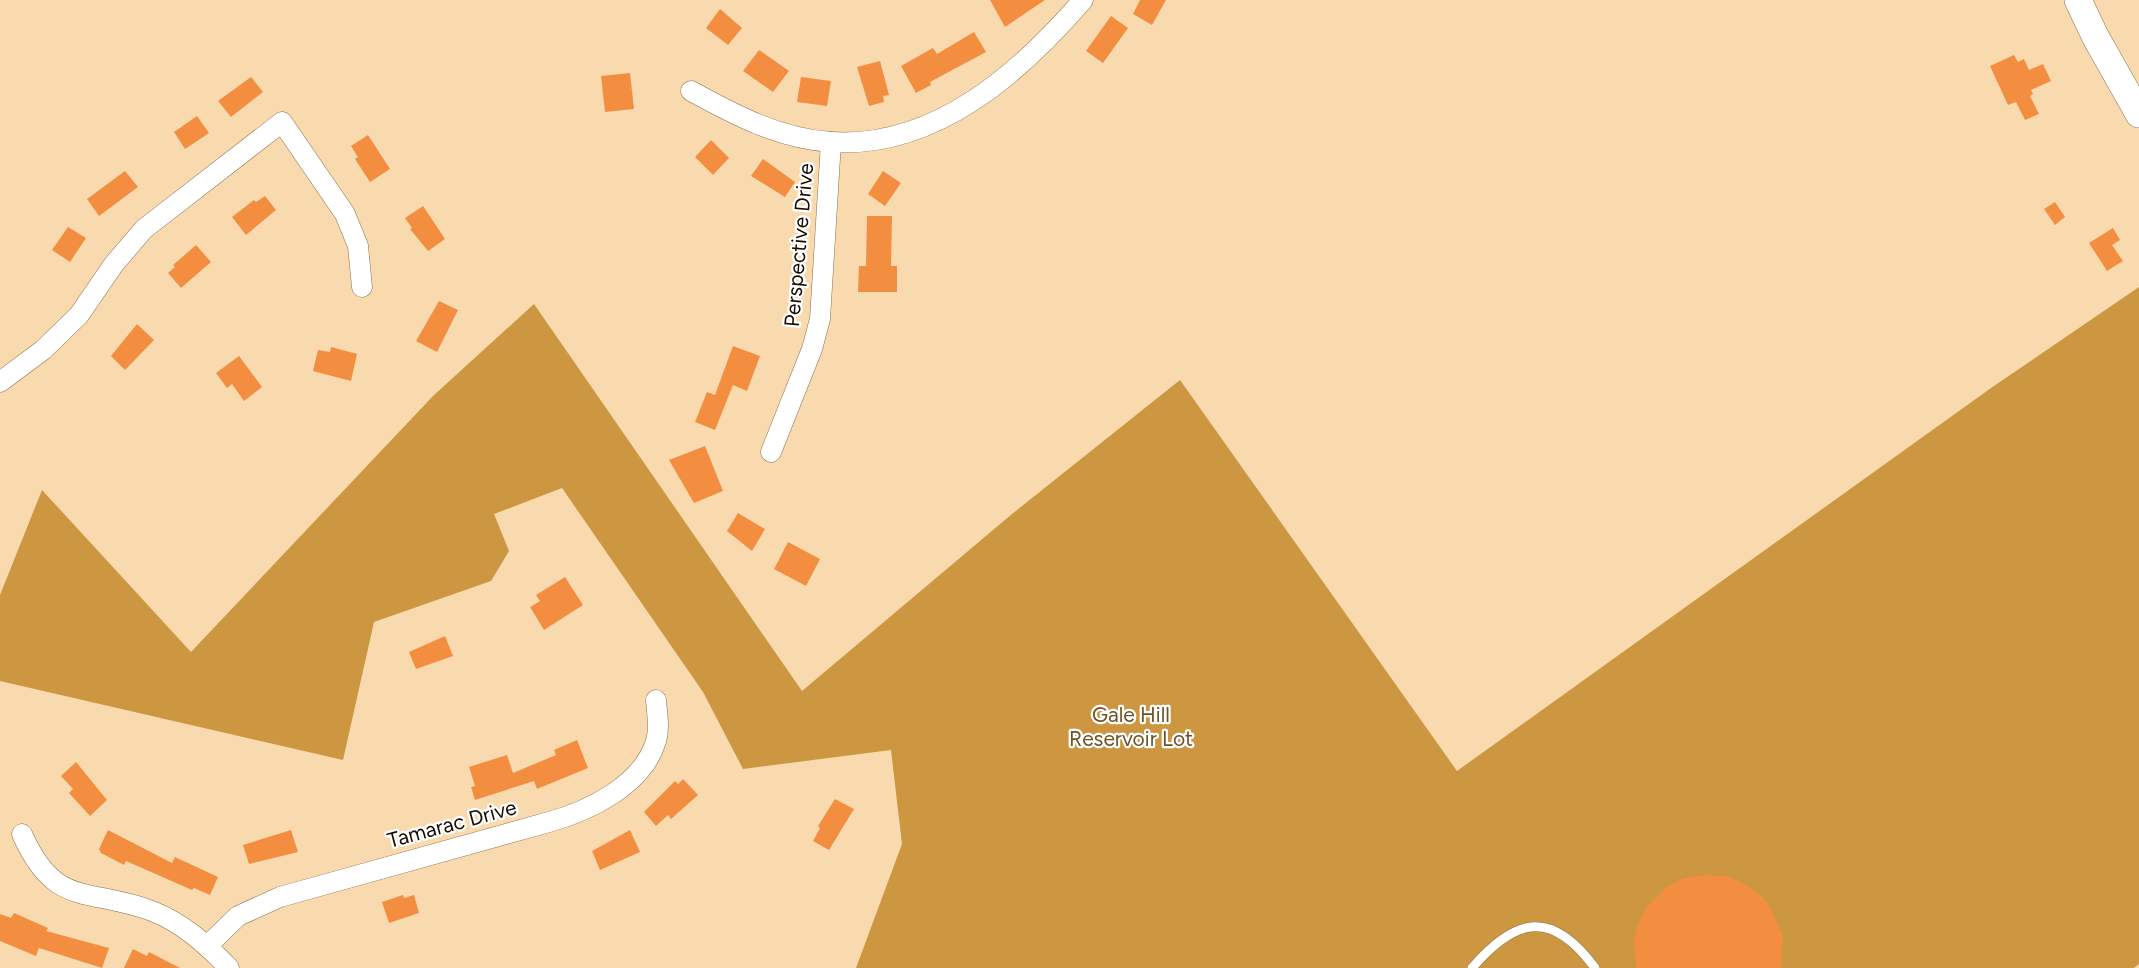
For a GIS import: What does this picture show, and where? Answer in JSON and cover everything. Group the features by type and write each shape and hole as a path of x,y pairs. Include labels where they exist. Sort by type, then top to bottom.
{"main road":[{"path":"2078,0 2095,36 2139,114"}],"street":[{"path":"691,91 732,113 777,131 831,142 861,141 892,136 956,111 982,95 1023,64 1083,0"},
{"path":"0,382 43,350 79,315 114,264 144,229 282,122 345,214 360,256 362,287"},
{"name":"Perspective Drive","path":"771,452 812,349 820,319 831,142"},
{"name":"Tamarac Drive","path":"207,946 238,916 280,897 549,822 595,804 623,785 651,754 658,732 656,700"},
{"path":"22,834 36,862 55,882 92,896 154,912 182,927 207,946 229,968"}],"lane":[{"path":"1472,968 1503,936 1521,929 1538,928 1560,932 1595,968"}],"green space":[{"name":"Gale Hill Reservoir Lot","path":"2139,287 2139,964 2134,968 856,968 902,844 891,750 743,769 703,692 562,488 494,514 509,551 491,581 374,622 343,760 0,681 0,595 42,490 191,652 433,396 534,304 802,691 1012,514 1180,380 1457,771 1991,388"}],"building":[{"path":"990,0 1045,0 1005,27"},
{"path":"1140,0 1166,0 1152,25 1133,14"},
{"path":"720,9 742,28 728,45 706,28"},
{"path":"1111,16 1128,28 1103,63 1086,51"},
{"path":"974,32 986,52 930,82 931,85 916,93 901,66 933,48 937,54"},
{"path":"759,50 789,71 773,92 743,71"},
{"path":"2014,55 2018,62 2024,59 2029,70 2043,64 2051,81 2031,90 2033,94 2030,96 2039,114 2025,120 2016,102 2008,105 1990,66"},
{"path":"880,61 889,95 883,96 884,102 869,106 857,67"},
{"path":"630,73 634,109 605,112 601,76"},
{"path":"251,77 263,92 231,117 218,101"},
{"path":"801,77 831,81 827,106 797,102"},
{"path":"197,116 209,133 185,149 174,132"},
{"path":"368,135 390,169 370,182 355,159 358,157 351,146"},
{"path":"711,140 729,158 713,175 695,157"},
{"path":"763,159 795,182 785,197 751,176"},
{"path":"125,171 138,187 99,216 87,199"},
{"path":"883,171 901,183 885,206 868,194"},
{"path":"265,196 276,210 246,235 232,217 254,200 256,202"},
{"path":"2055,202 2065,217 2055,225 2044,209"},
{"path":"423,206 445,239 428,251 410,229 412,228 405,218"},
{"path":"867,216 892,216 891,266 897,266 897,292 858,292 859,266 866,266"},
{"path":"68,227 86,238 70,262 52,250"},
{"path":"2113,228 2120,240 2112,245 2123,261 2107,271 2089,243"},
{"path":"196,245 211,262 181,288 168,273 175,267 173,265"},
{"path":"439,301 458,310 437,352 416,341"},
{"path":"137,324 154,340 125,370 111,356"},
{"path":"733,346 760,356 747,391 733,385 715,430 695,422 707,392 715,395"},
{"path":"331,347 357,354 351,381 313,371 318,350 330,352"},
{"path":"239,356 262,387 244,401 232,384 227,388 216,373"},
{"path":"705,446 723,491 694,503 669,460"},
{"path":"738,513 765,529 752,551 727,531"},
{"path":"788,542 820,559 806,586 774,569"},
{"path":"565,577 583,605 544,630 530,607 540,601 536,595"},
{"path":"445,636 453,656 416,669 409,652"},
{"path":"577,740 588,768 537,789 534,781 475,800 471,787 475,786 469,767 507,755 513,773 556,755 554,750"},
{"path":"76,762 107,800 90,816 69,793 73,789 61,776"},
{"path":"683,779 698,795 671,819 668,815 656,826 644,812 675,781 678,784"},
{"path":"835,799 854,809 829,850 813,841 820,828 818,826"},
{"path":"108,830 172,863 175,857 218,877 210,895 194,888 192,890 126,861 124,865 101,853 99,849"},
{"path":"291,830 298,852 249,864 243,845"},
{"path":"630,830 640,852 600,870 592,851"},
{"path":"1703,875 1725,876 1739,881 1758,893 1768,903 1783,937 1781,968 1636,968 1634,940 1637,926 1647,906 1668,886 1682,879"},
{"path":"403,895 404,898 414,895 419,913 389,923 382,902"},
{"path":"14,913 48,928 46,931 109,948 102,968 39,948 36,956 0,941 0,914 11,918"},
{"path":"133,949 147,956 149,952 180,968 124,968"}]}
